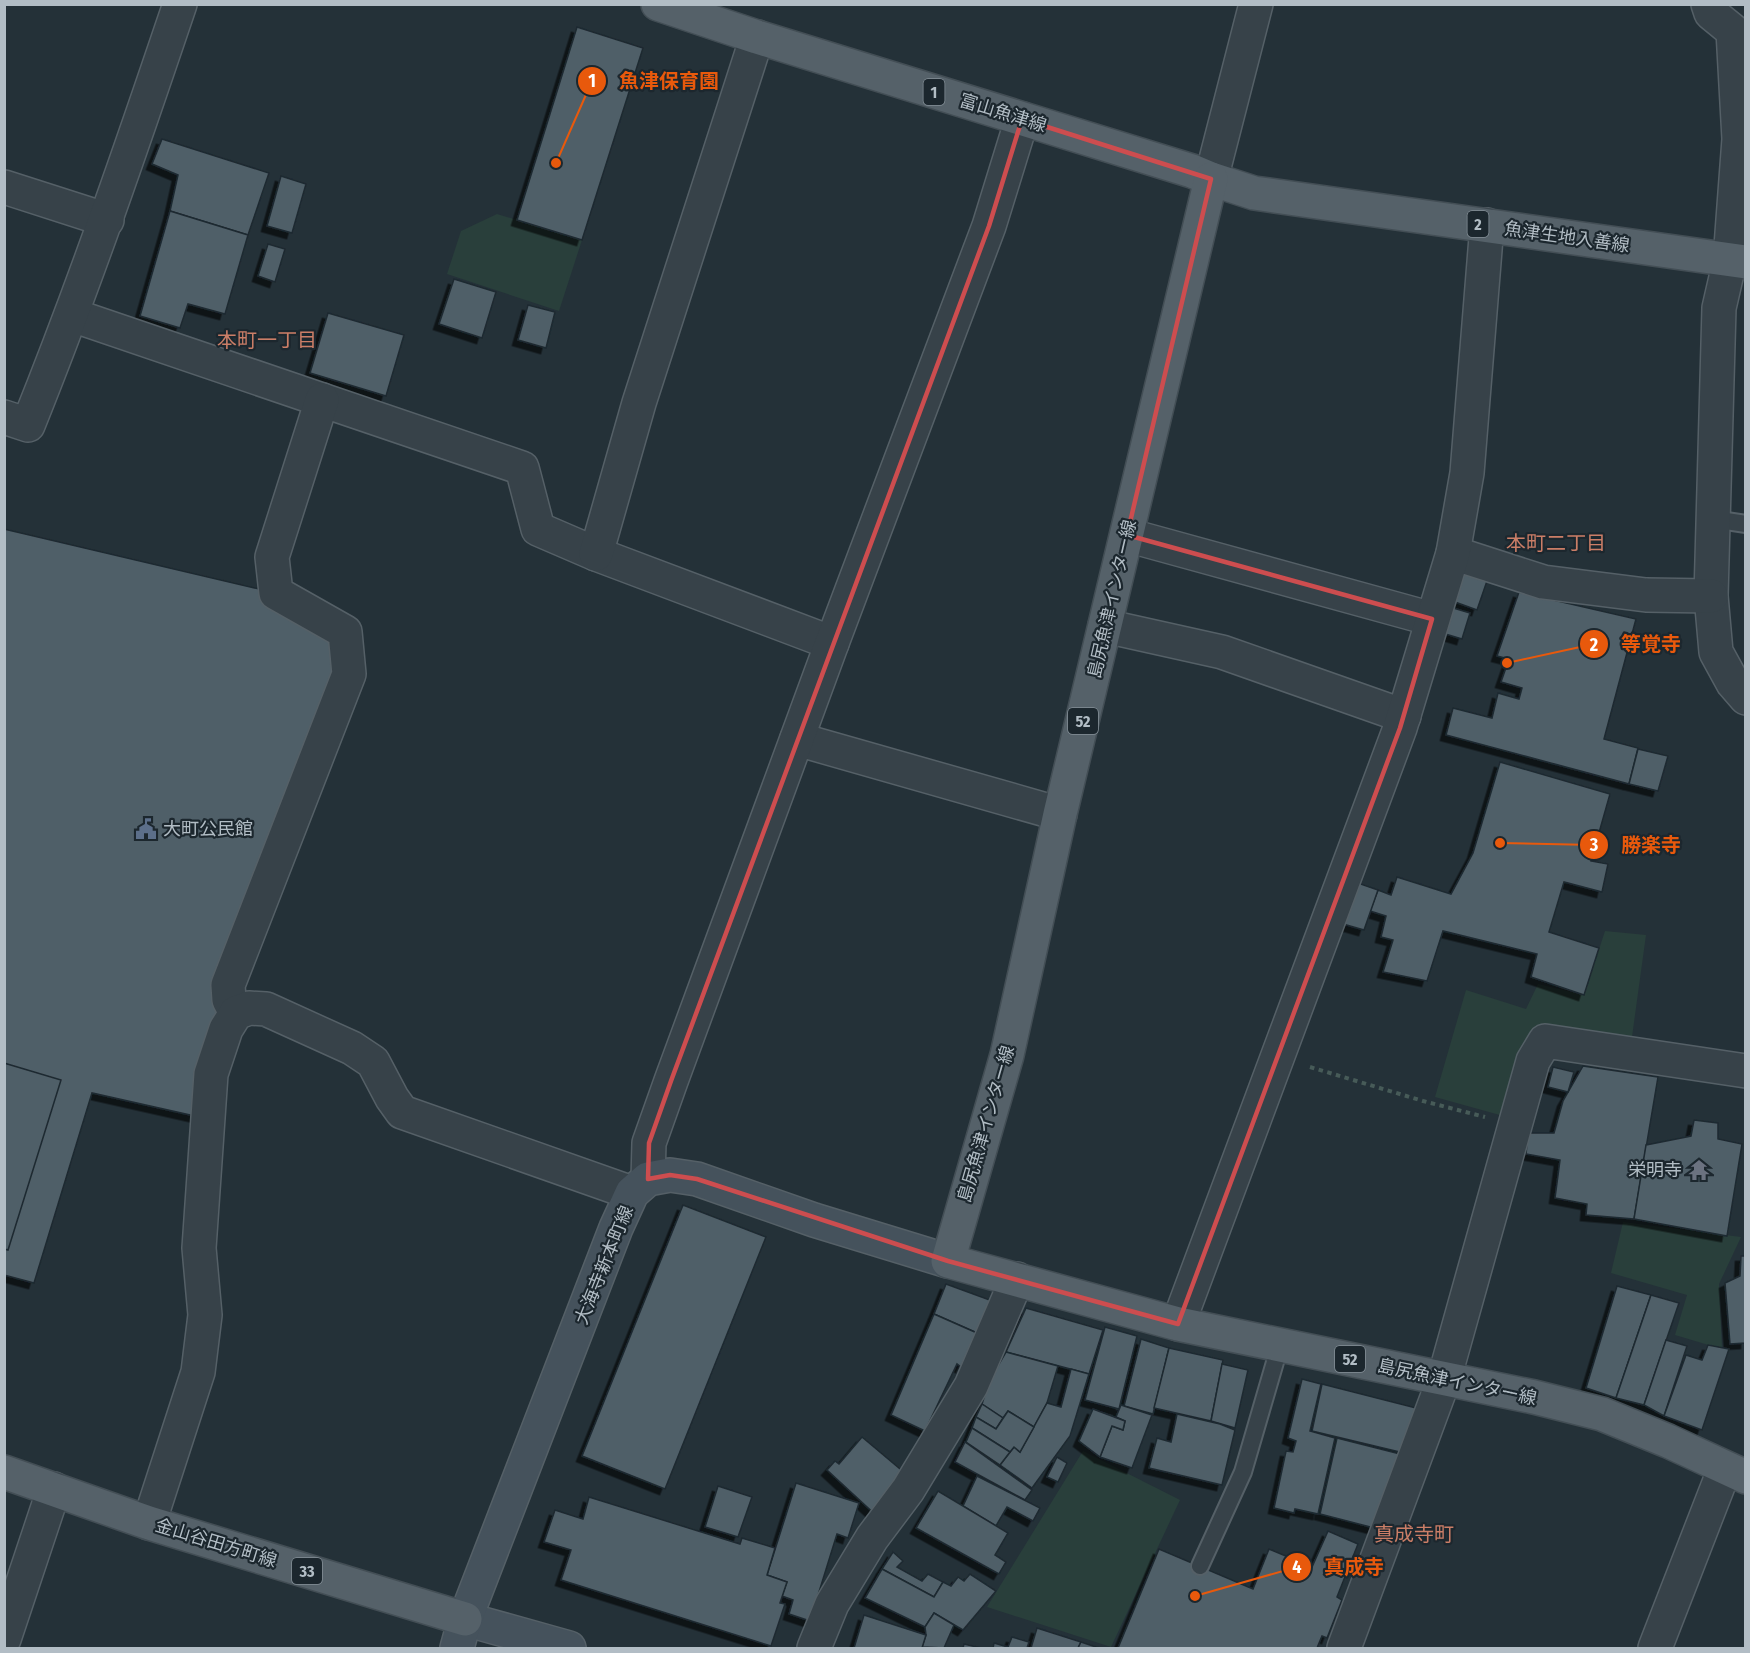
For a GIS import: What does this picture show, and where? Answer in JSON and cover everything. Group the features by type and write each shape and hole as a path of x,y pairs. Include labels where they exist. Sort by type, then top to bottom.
{"main road":[{"name":"富山魚津線","path":"657,4 1192,171 1211,179"},
{"name":"魚津生地入善線","path":"1211,179 1254,193 1738,261"},
{"name":"島尻魚津インター線","path":"1211,179 1060,814 1007,1055 948,1261 1178,1324 1534,1397 1602,1414 1736,1472"},
{"path":"640,1186 670,1175 697,1179 814,1220 948,1261"},
{"name":"大海寺新本町線","path":"461,1634 616,1228 640,1186"},
{"name":"金山谷田方町線","path":"4,1472 461,1634"},
{"path":"461,1634 569,1648"}],"street":[{"path":"4,417 28,425 107,220 180,4"},
{"path":"1211,179 1256,4"},
{"path":"1708,4 1711,13 1739,31 1738,261 1719,308 1711,596 1716,652 1733,683 1746,698"},
{"path":"596,554 639,403 757,37"},
{"path":"149,1523 198,1372 205,1315 199,1248 211,1074 226,1029 236,1013 249,1008 266,1009 352,1048 373,1062 402,1112 640,1186 649,1143 832,643 989,226 1022,119"},
{"path":"4,187 107,220"},
{"path":"1178,1324 1404,716 1453,553 1467,473 1487,225"},
{"path":"72,315 522,468 538,529 596,554 832,643"},
{"path":"236,1013 229,1000 228,985 349,674 345,632 276,593 272,557 322,400"},
{"path":"1127,535 1432,619"},
{"path":"1453,553 1543,582 1646,595 1711,596"},
{"path":"1105,626 1222,652 1404,716"},
{"path":"797,739 1060,814"},
{"path":"1344,1648 1444,1379 1514,1124 1533,1061 1545,1041 1746,1071"},
{"path":"814,1648 832,1604 872,1538 908,1490 971,1386 1017,1279"},
{"path":"1655,1648 1736,1472"},
{"path":"4,1639 54,1489"}],"lane":[{"path":"1713,519 1746,524"},
{"path":"1200,1566 1243,1472 1280,1345"}],"path":[{"path":"1277,1057 1423,1101 1514,1124"}],"highlighted area":[{"path":"1022,119 1211,179 1127,535 1432,619 1400,728 1178,1324 948,1261 697,1179 670,1175 648,1179 649,1143 989,226"}],"green space":[{"path":"497,214 582,240 559,311 447,274 461,231"},
{"path":"1605,931 1646,935 1632,1037 1536,1027 1507,1117 1435,1097 1466,990 1526,1009 1538,984 1584,995"},
{"path":"1623,1222 1741,1237 1719,1284 1722,1349 1675,1335 1687,1295 1611,1273"},
{"path":"1083,1451 1180,1500 1111,1647 987,1607"}],"building":[{"path":"577,27 643,48 582,240 517,220"},
{"path":"162,139 269,173 248,235 170,211 178,175 152,164"},
{"path":"281,176 306,184 292,233 267,226"},
{"path":"170,211 248,235 225,314 188,304 180,328 140,316"},
{"path":"268,244 285,249 275,282 258,276"},
{"path":"454,279 496,292 482,338 439,324"},
{"path":"528,305 555,312 546,348 518,340"},
{"path":"328,313 404,335 386,396 310,373"},
{"name":"大町公民館","path":"4,529 276,593 345,632 349,674 228,985 208,1119 92,1093 34,1283 4,1275"},
{"path":"1464,573 1487,581 1477,610 1455,602"},
{"path":"1519,592 1636,619 1604,739 1638,748 1629,784 1446,735 1453,708 1492,718 1498,693 1519,699 1522,688 1501,682 1509,659 1497,656"},
{"path":"1450,607 1470,613 1462,639 1442,633"},
{"path":"1638,749 1668,756 1658,791 1629,784"},
{"path":"1500,762 1610,794 1591,861 1608,864 1602,892 1564,882 1549,932 1599,948 1584,995 1531,977 1537,954 1443,931 1427,981 1383,972 1393,940 1381,937 1386,916 1370,911 1378,890 1391,895 1397,877 1451,894 1473,853"},
{"path":"1358,883 1378,890 1364,930 1343,924"},
{"path":"4,1063 61,1080 8,1250 4,1249"},
{"path":"1583,1066 1658,1077 1634,1219 1586,1215 1587,1204 1555,1198 1560,1160 1526,1154 1528,1133 1554,1133 1563,1101"},
{"path":"1553,1067 1574,1072 1568,1092 1548,1087"},
{"path":"1694,1120 1718,1123 1718,1139 1742,1144 1727,1236 1634,1219 1646,1145 1691,1136"},
{"path":"683,1205 766,1237 665,1489 582,1456"},
{"path":"1741,1256 1746,1256 1746,1343 1730,1344 1725,1283 1740,1276"},
{"path":"946,1284 998,1303 977,1333 934,1314"},
{"path":"1617,1286 1651,1295 1616,1398 1586,1388"},
{"path":"1651,1295 1679,1303 1644,1405 1616,1398"},
{"path":"1026,1308 1103,1330 1089,1374 1006,1352"},
{"path":"934,1314 977,1333 961,1367 957,1364 925,1431 891,1415"},
{"path":"1105,1327 1137,1336 1119,1409 1085,1400"},
{"path":"1141,1339 1169,1348 1153,1414 1124,1406"},
{"path":"1666,1340 1687,1346 1664,1416 1644,1405"},
{"path":"1708,1345 1729,1349 1702,1430 1664,1416 1686,1355 1702,1360"},
{"path":"1169,1348 1223,1360 1211,1421 1154,1408"},
{"path":"1006,1352 1058,1366 1047,1403 1034,1427 1008,1411 1003,1418 982,1404 989,1381"},
{"path":"1222,1364 1248,1370 1235,1428 1211,1421"},
{"path":"1071,1369 1089,1374 1070,1436 1032,1488 1000,1465 1014,1447 1020,1452 1047,1403 1061,1407"},
{"path":"1302,1379 1321,1384 1310,1431 1335,1438 1318,1514 1295,1509 1294,1513 1274,1508 1286,1451 1293,1452 1296,1441 1288,1438"},
{"path":"1322,1384 1424,1410 1408,1454 1312,1431"},
{"path":"982,1404 1003,1418 996,1429 976,1417"},
{"path":"1121,1405 1152,1415 1132,1468 1100,1457 1112,1426 1123,1430 1125,1421 1116,1417"},
{"path":"1093,1409 1125,1421 1123,1430 1112,1426 1100,1457 1079,1441"},
{"path":"1008,1411 1034,1427 1020,1452 1014,1447 1010,1452 972,1428 976,1417 996,1429"},
{"path":"1177,1414 1235,1430 1222,1485 1149,1468 1157,1438 1171,1442"},
{"path":"972,1428 1010,1452 1000,1465 966,1442"},
{"path":"862,1437 906,1474 879,1518 827,1470 835,1461 839,1464"},
{"path":"1337,1438 1408,1456 1382,1530 1320,1514"},
{"path":"965,1442 1032,1490 1025,1500 955,1462"},
{"path":"1057,1457 1067,1463 1058,1482 1047,1477"},
{"path":"977,1476 1040,1508 1033,1521 1007,1507 996,1526 963,1506"},
{"path":"796,1483 859,1503 848,1538 837,1534 810,1621 789,1614 793,1600 782,1596 787,1582 767,1575"},
{"path":"718,1486 752,1497 738,1537 705,1527"},
{"path":"938,1491 1008,1533 995,1555 1006,1562 999,1574 916,1528"},
{"path":"589,1497 740,1544 742,1538 775,1548 767,1575 787,1582 780,1603 785,1604 771,1646 561,1580 571,1550 544,1542 555,1510 583,1519"},
{"path":"1328,1531 1358,1544 1337,1597 1342,1600 1327,1638 1322,1636 1317,1648 1118,1648 1159,1549 1253,1589 1269,1549 1312,1567"},
{"path":"893,1552 903,1561 897,1567 922,1581 928,1574 943,1582 934,1597 882,1569"},
{"path":"882,1569 934,1597 943,1582 951,1586 958,1577 964,1581 970,1574 996,1591 963,1630 934,1613 925,1627 865,1598"},
{"path":"934,1613 954,1625 944,1648 922,1647 926,1635 925,1627"},
{"path":"864,1615 926,1635 922,1648 854,1648"},
{"path":"1037,1628 1081,1642 1078,1648 1031,1648"},
{"path":"1012,1637 1029,1642 1027,1648 993,1648 994,1643 1008,1647"},
{"path":"1081,1642 1099,1648 1078,1648"},
{"path":"964,1644 981,1648 963,1648"}],"place":[{"name":"魚津保育園","path":"556,163"},
{"name":"等覚寺","path":"1507,663"},
{"name":"大町公民館","path":"146,829"},
{"name":"勝楽寺","path":"1500,843"},
{"name":"栄明寺","path":"1699,1170"},
{"name":"真成寺","path":"1195,1596"}],"district":[{"name":"本町一丁目","path":"267,340"},
{"name":"本町二丁目","path":"1556,543"},
{"name":"真成寺町","path":"1414,1534"}]}
